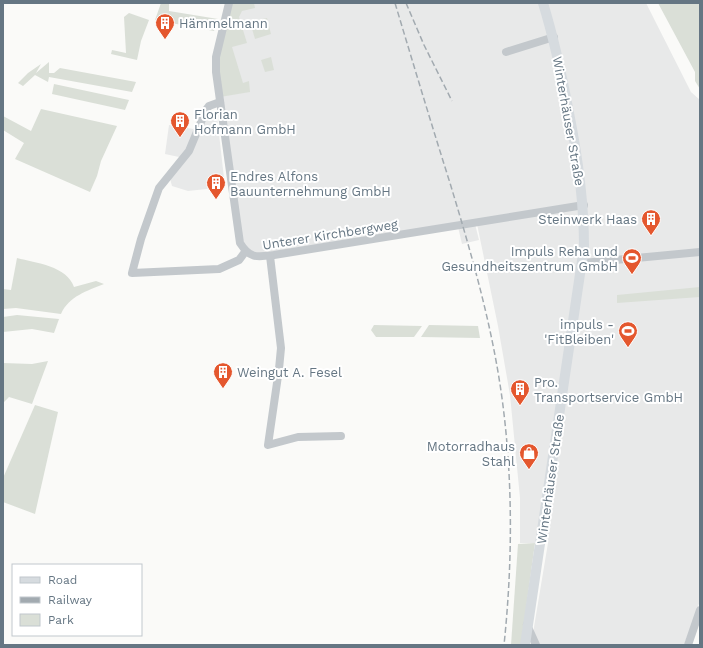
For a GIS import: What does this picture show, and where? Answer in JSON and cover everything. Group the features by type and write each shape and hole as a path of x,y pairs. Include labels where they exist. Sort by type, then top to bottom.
{"main road":[{"name":"Winterhäuser Straße","path":"525,645 583,263 584,206 573,131 554,37 543,3"}],"street":[{"name":"Unterer Kirchbergweg","path":"229,3 216,57 216,72 240,243 245,252 258,258 584,206"},
{"name":"Winterhäuser Straße","path":"506,52 554,37"},
{"path":"220,102 209,106 206,110 189,151 159,188 141,239 132,273 219,270 239,260 245,252"},
{"path":"583,263 700,252"},
{"path":"270,256 281,348 268,445 298,437 341,436"},
{"path":"688,645 700,610"},
{"path":"527,624 536,645"}],"shaded area":[{"path":"229,3 646,3 691,92 700,100 700,601 684,645 531,645 548,543 520,543 520,498 510,395 498,326 477,224 475,224 479,240 462,244 458,227 259,257 245,252 216,72"},
{"name":"Florian Hofmann GmbH","path":"209,114 217,116 225,187 188,191 172,186 168,171 179,157 165,154 169,125 193,129"}],"green space":[{"path":"161,3 169,3 169,11 218,19 214,31 155,20"},
{"path":"229,3 254,3 255,8 242,11 239,17 247,43 232,47 243,83 249,81 250,92 220,97 216,72"},
{"path":"658,3 700,3 700,89 695,81 695,72"},
{"path":"129,13 149,20 141,41 137,60 111,54 112,50 126,53 124,17"},
{"path":"267,18 271,34 255,39 250,22"},
{"path":"271,57 274,70 265,72 261,60"},
{"path":"49,62 49,73 54,73 60,68 136,82 132,92 49,77 48,82 35,75 23,86 18,83 28,73 41,64 36,73"},
{"path":"54,84 129,100 125,110 52,94"},
{"path":"41,109 117,126 101,161 97,176 90,192 15,159 24,143 3,130 3,116 31,131"},
{"path":"17,258 50,266 58,270 65,274 74,287 96,281 104,284 74,298 64,308 61,314 16,308 3,309 3,289 11,290"},
{"path":"700,287 700,297 617,303 617,295"},
{"path":"17,315 59,319 54,333 32,329 3,332 3,317"},
{"path":"374,325 422,326 414,337 376,337 371,330"},
{"path":"429,325 478,326 480,338 421,337"},
{"path":"48,361 32,404 9,397 3,403 3,363 32,364"},
{"path":"35,405 58,412 35,514 3,502 3,478"},
{"path":"535,543 521,645 511,645 518,544"}],"railway":[{"path":"395,3 467,240 495,355 507,443 510,501 509,587 504,645"},
{"path":"406,3 424,45 452,101"}],"place":[{"name":"Hämmelmann","path":"165,40"},
{"name":"Florian Hofmann GmbH","path":"180,138"},
{"name":"Endres Alfons Bauunternehmung GmbH","path":"216,200"},
{"name":"Steinwerk Haas","path":"651,236"},
{"name":"Impuls Reha und Gesundheitszentrum GmbH","path":"632,275"},
{"name":"impuls - 'FitBleiben'","path":"628,348"},
{"name":"Weingut A. Fesel","path":"223,389"},
{"name":"Pro. Transportservice GmbH","path":"520,406"},
{"name":"Motorradhaus Stahl","path":"529,470"}]}
